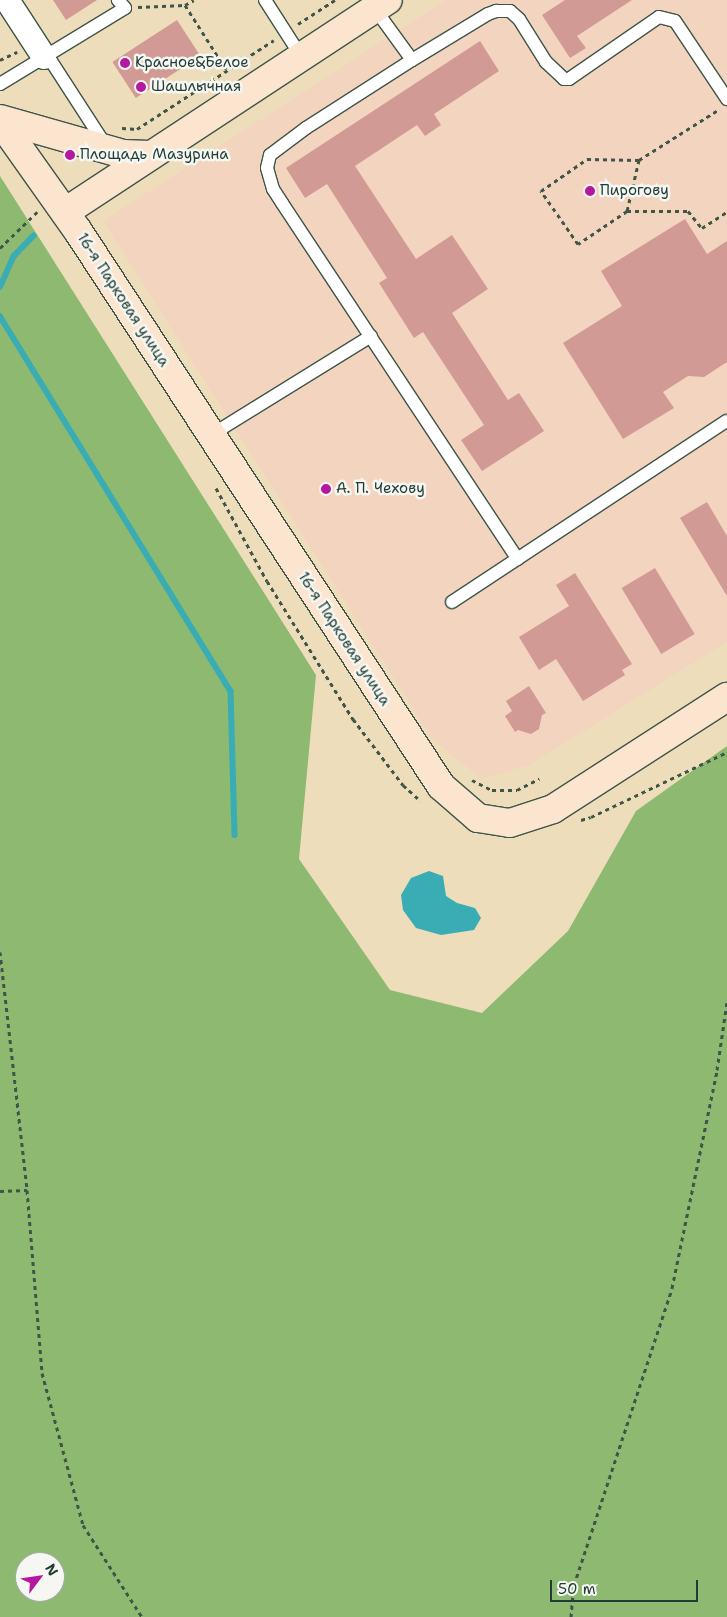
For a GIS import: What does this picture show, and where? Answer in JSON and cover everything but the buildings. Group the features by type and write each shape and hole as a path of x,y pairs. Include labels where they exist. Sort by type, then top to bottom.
{"main road":[{"path":"60,205 150,155 381,4"},
{"path":"0,120 114,138 123,154 150,155"},
{"name":"16-я Парковая улица","path":"0,120 60,205 441,786 478,818 510,823 553,809 727,697"}],"street":[{"path":"8,0 44,57"}],"lane":[{"path":"265,0 302,56"},
{"path":"0,84 44,57 121,4"},
{"path":"381,4 412,60"},
{"path":"518,559 273,189 267,168 270,155 306,128 412,60 496,10 510,11 519,19 555,73 564,79 569,79 659,17 675,20 727,99"},
{"path":"44,57 51,61 114,138"},
{"path":"211,435 371,336"},
{"path":"452,602 727,421"}],"path":[{"path":"121,4 185,5 194,0"},
{"path":"114,138 137,130 227,71 185,5"},
{"path":"719,109 639,160 587,158 542,191 578,244 627,212 688,211 702,228 727,212"},
{"path":"627,212 639,160"},
{"path":"0,248 60,205"},
{"path":"0,952 26,1190 42,1373 83,1525 142,1617"},
{"path":"571,1617 574,1585 672,1288 717,1070 727,1002"},
{"path":"0,1191 26,1190"}],"shaded area":[{"path":"446,0 727,0 727,642 529,765 482,779 433,740 103,221"}],"green space":[{"path":"0,176 316,675 299,859 390,990 482,1013 568,931 636,811 727,746 727,1617 0,1617"}],"water":[{"path":"429,871 443,876 446,896 457,903 475,908 481,918 474,930 441,935 416,928 403,910 401,895 411,878"}],"waterway":[{"path":"0,287 14,256 33,236"},
{"path":"0,316 231,691 235,835"}],"place":[{"name":"Красное&Белое","path":"125,63"},
{"name":"Шашлычная","path":"141,87"},
{"name":"Площадь Мазурина","path":"70,155"},
{"name":"Пирогову","path":"590,191"},
{"name":"А. П. Чехову","path":"326,489"}]}
